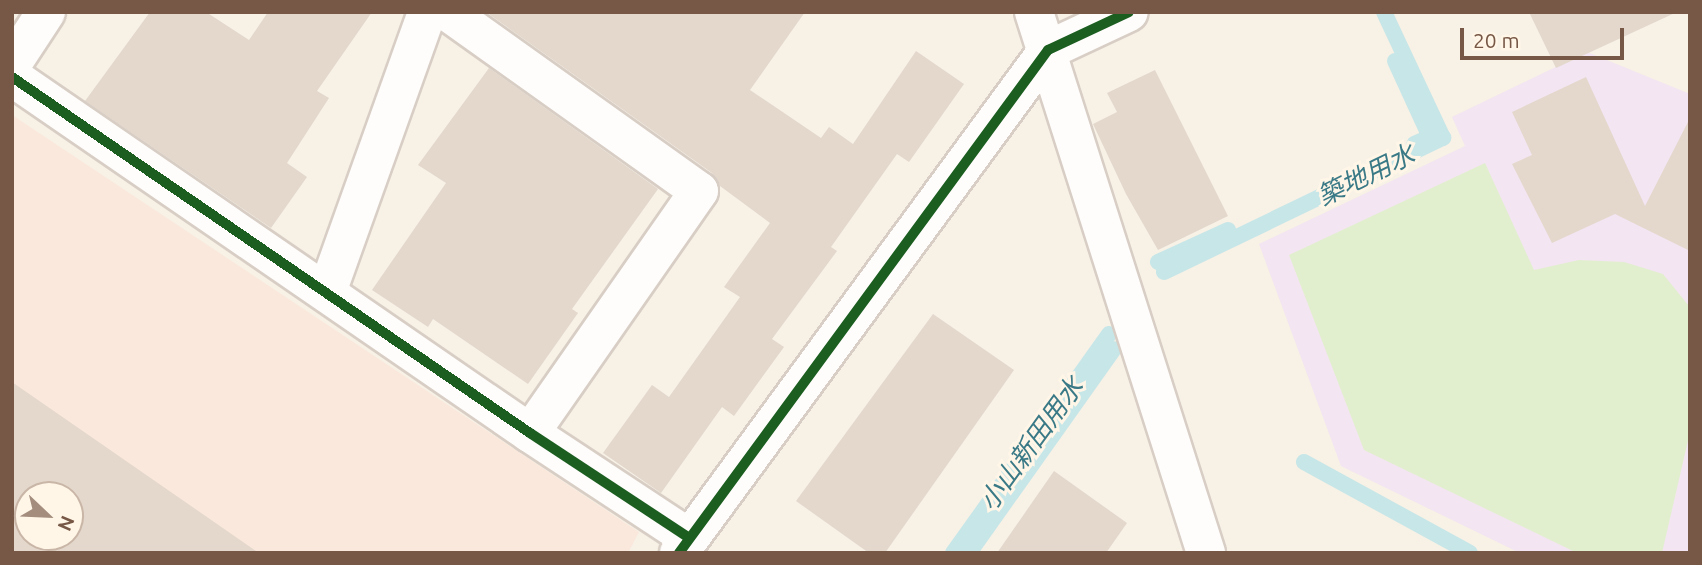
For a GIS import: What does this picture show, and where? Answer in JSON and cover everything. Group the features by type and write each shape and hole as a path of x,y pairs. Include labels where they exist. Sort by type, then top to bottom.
{"street":[{"path":"12,64 46,12"},
{"path":"327,292 428,12"},
{"path":"448,12 699,191 530,433"},
{"path":"1034,12 1202,551"},
{"path":"12,77 530,433 683,545 1048,50 1129,12"}],"shaded area":[{"path":"1587,52 1690,94 1690,553 1520,553 1341,466 1259,244 1465,146 1452,117"},
{"path":"12,115 639,532 628,553 12,553"}],"green space":[{"path":"1485,163 1534,270 1579,260 1624,262 1663,274 1689,306 1690,432 1662,553 1577,553 1364,450 1289,255"}],"building":[{"path":"150,12 206,12 249,40 268,12 372,12 317,91 329,98 287,163 307,177 271,228 85,101"},
{"path":"486,12 805,12 750,90 821,138 829,127 853,144 916,51 964,84 909,162 897,154 831,247 837,251 772,339 784,347 734,416 722,407 661,493 603,453 652,385 669,397 740,297 724,287 770,223 720,186 712,173"},
{"path":"1529,12 1677,12 1556,68"},
{"path":"489,68 658,189 572,309 578,313 528,384 433,319 428,327 372,290 446,183 418,165"},
{"path":"1155,70 1228,216 1158,250 1126,194 1093,124 1117,112 1107,93"},
{"path":"1586,77 1645,206 1690,118 1690,251 1615,214 1552,243 1512,164 1532,155 1512,112"},
{"path":"933,314 1014,370 885,553 869,553 796,501"},
{"path":"12,382 259,553 12,553"},
{"path":"1054,471 1127,523 1106,553 997,553"}],"waterway":[{"name":"築地用水","path":"1164,272 1443,138 1384,12"},
{"name":"小山新田用水","path":"1395,61 1430,137 1414,144"},
{"name":"小山新田用水","path":"1158,262 1228,230"},
{"name":"小山新田用水","path":"953,553 1109,334"},
{"name":"築地用水","path":"969,553 1114,349"},
{"name":"築地用水","path":"1304,462 1470,553"}],"cycle path":[{"path":"679,553 1048,50 1129,12"},
{"path":"12,77 530,433 688,537"}]}
